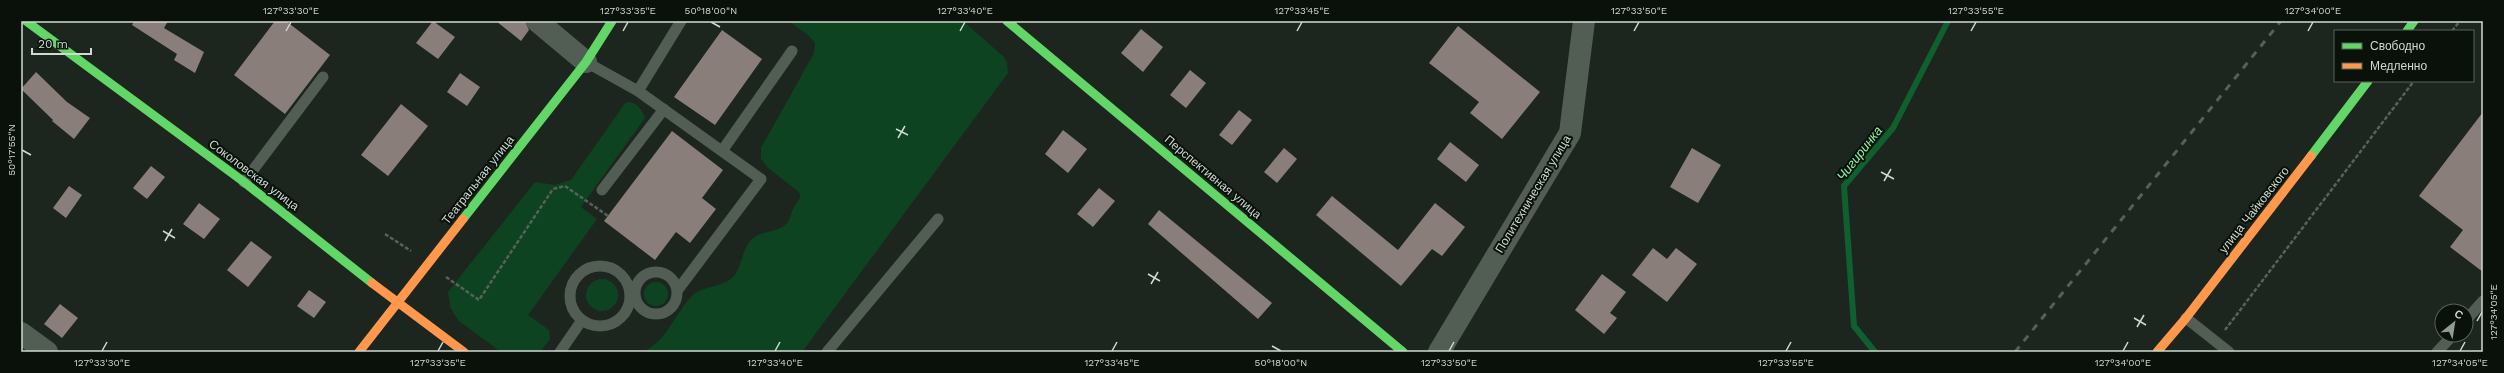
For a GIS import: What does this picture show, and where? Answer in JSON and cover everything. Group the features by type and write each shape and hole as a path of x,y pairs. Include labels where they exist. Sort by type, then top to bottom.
{"street":[{"name":"Соколовская улица","path":"26,21 244,182 398,303 464,352"},
{"path":"537,21 586,62"},
{"name":"Театральная улица","path":"359,352 586,62 612,21"},
{"name":"Перспективная улица","path":"1007,21 1403,352"},
{"name":"Политехническая улица","path":"1439,352 1570,134 1584,21"},
{"path":"2407,30 2414,21"},
{"name":"улица Чайковского","path":"2157,352 2186,318 2367,82"},
{"path":"21,333 46,352"}],"lane":[{"path":"638,91 680,21"},
{"path":"722,151 792,51"},
{"path":"586,62 638,91 761,179 677,291"},
{"path":"244,182 323,77"},
{"path":"602,190 664,109"},
{"path":"827,352 938,220"},
{"path":"598,266 617,271 627,282 630,295 625,314 618,320 605,326 595,326 582,320 575,312 571,303 571,287 583,271 598,266"},
{"path":"625,314 657,314 670,309 677,298 677,291 672,279 660,272 653,272 641,279 637,284 636,298 644,310 650,313"},
{"path":"2474,311 2483,301"},
{"path":"2186,318 2229,352"},
{"path":"560,352 582,320"},
{"path":"2437,352 2445,343"}],"path":[{"path":"2453,30 2460,21"},
{"path":"2216,342 2413,82"},
{"path":"446,277 479,300 553,189 565,186 608,216"},
{"path":"385,234 411,251"}],"green space":[{"path":"789,21 963,21 1003,56 1007,62 1008,73 802,352 642,352 658,341 696,292 729,281 739,268 748,243 760,234 784,226 799,200 800,193 767,167 761,159 761,148 814,53 815,43 809,36"},
{"path":"626,102 636,104 642,111 645,118 581,207 597,219 528,315 549,330 550,339 540,352 501,352 459,321 451,309 448,292 535,182 555,185 571,180"},
{"path":"599,279 605,279 615,286 618,295 617,301 611,308 605,311 599,311 589,304 586,298 586,292 593,282"},
{"path":"656,282 661,283 667,289 667,299 661,305 656,306 651,305 645,299 644,294 645,289 651,283"}],"building":[{"path":"134,21 168,21 164,28 204,52 195,73 174,60 177,54 132,25"},
{"path":"275,21 286,21 330,55 285,114 234,75"},
{"path":"433,21 455,37 438,59 416,43"},
{"path":"496,21 525,21 529,30 521,41"},
{"path":"1458,26 1540,92 1502,139 1470,113 1479,102 1429,63"},
{"path":"1141,29 1163,47 1143,72 1121,53"},
{"path":"722,30 762,59 715,125 674,97"},
{"path":"1190,70 1206,83 1186,108 1170,95"},
{"path":"36,72 67,102 90,118 74,139 52,121 53,120 21,89"},
{"path":"460,73 480,87 467,106 447,92"},
{"path":"401,104 428,126 388,176 361,155"},
{"path":"1239,110 1252,120 1232,145 1219,135"},
{"path":"2483,112 2483,272 2450,247 2463,230 2419,196"},
{"path":"1063,130 1087,149 1068,173 1045,154"},
{"path":"672,131 723,170 702,198 716,209 690,243 676,232 655,260 604,221"},
{"path":"1450,142 1479,165 1466,182 1437,159"},
{"path":"1284,148 1297,159 1277,183 1264,172"},
{"path":"1692,148 1721,165 1698,203 1670,187"},
{"path":"151,166 165,177 147,199 133,188"},
{"path":"69,186 82,195 66,218 53,208"},
{"path":"1099,188 1115,201 1093,227 1077,214"},
{"path":"1332,196 1398,250 1435,203 1465,227 1442,256 1432,249 1401,286 1316,215"},
{"path":"199,203 220,219 204,239 183,224"},
{"path":"1159,210 1272,303 1258,319 1148,224"},
{"path":"251,241 272,257 248,287 227,270"},
{"path":"1653,248 1667,259 1676,248 1697,264 1667,302 1632,275"},
{"path":"1602,274 1626,292 1610,313 1617,318 1604,334 1575,310"},
{"path":"309,290 326,302 314,318 297,306"},
{"path":"60,304 78,318 62,338 44,324"}],"waterway":[{"name":"Чигиринка","path":"1875,352 1854,326 1844,186 1893,128 1948,21"}],"railway":[{"path":"2015,352 2281,21"}],"traffic: fast":[{"path":"26,21 244,182 372,283"},
{"path":"463,219 586,62 612,21"},
{"path":"1007,21 1403,352"},
{"path":"2408,30 2414,21"},
{"path":"2311,156 2367,82"}],"traffic: slow":[{"path":"2157,352 2186,318 2311,156"},
{"path":"359,352 463,219"},
{"path":"372,283 464,352"}]}
